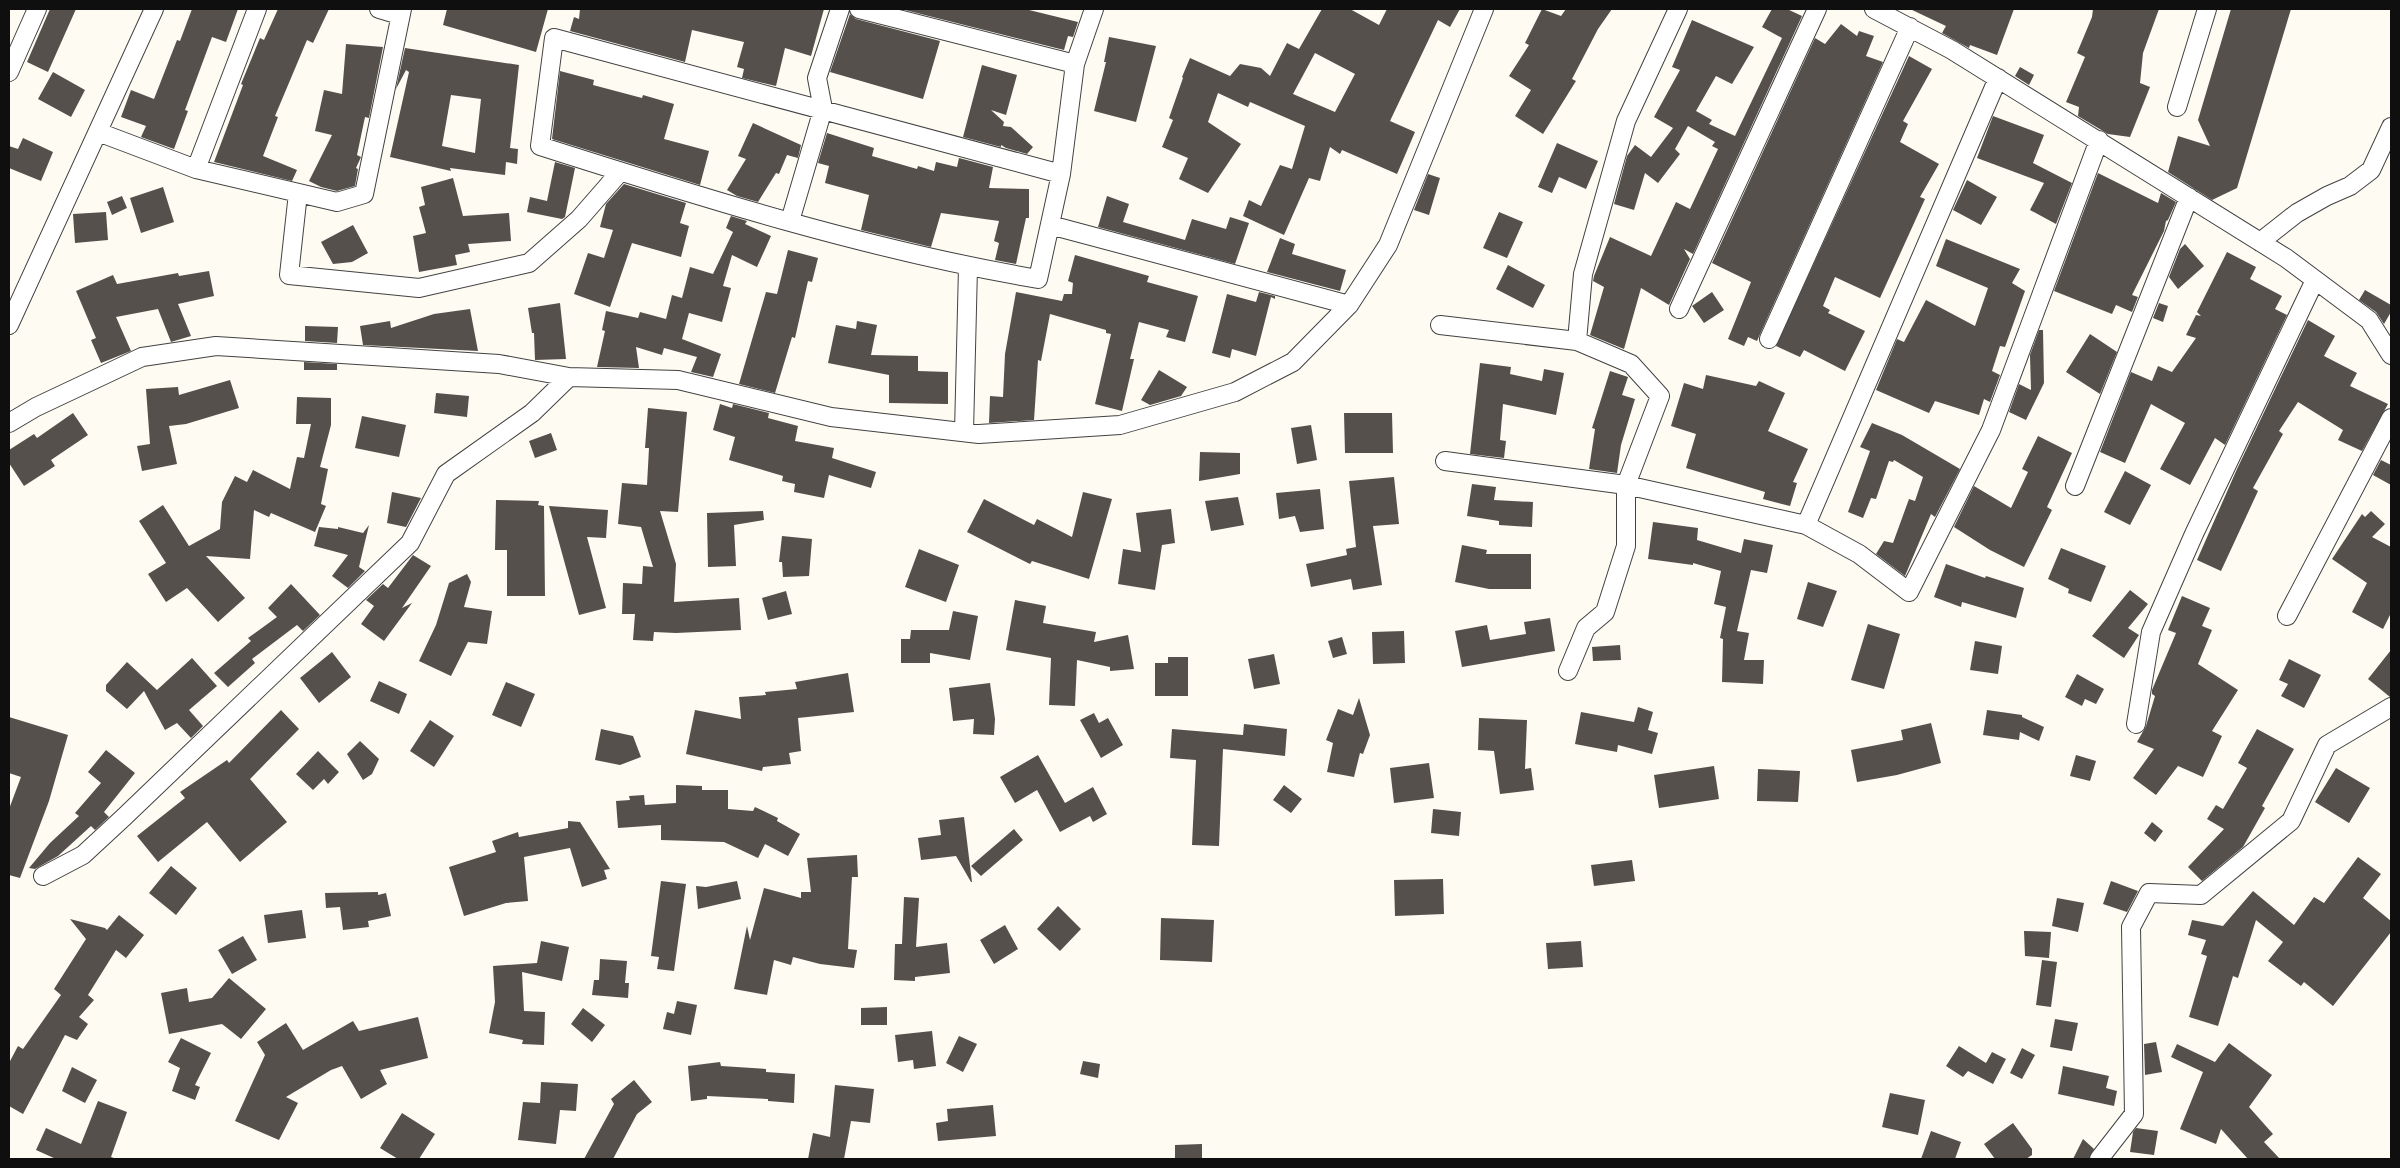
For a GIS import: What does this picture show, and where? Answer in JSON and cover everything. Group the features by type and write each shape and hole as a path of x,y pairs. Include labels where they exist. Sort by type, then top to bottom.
{"street":[{"path":"9,72 37,9"},
{"path":"9,325 154,9"},
{"path":"196,170 257,9"},
{"path":"98,132 196,170 337,202 364,194 401,12 379,9"},
{"path":"790,221 823,109 816,78 840,9"},
{"path":"859,9 1075,64"},
{"path":"1061,174 554,38 540,146 620,172 790,221 968,267 1038,279 1061,174 1075,64 1094,9"},
{"path":"9,423 36,407 142,357 216,346 500,364 569,377 678,380 831,417 979,434 1120,425 1235,392 1293,362 1349,304 1388,245 1484,9"},
{"path":"1577,342 1584,274 1626,120 1678,9"},
{"path":"1679,309 1817,9"},
{"path":"1874,9 1998,78 2260,242 2369,320 2391,355"},
{"path":"2177,107 2207,9"},
{"path":"1769,339 1910,28"},
{"path":"1806,525 1998,78"},
{"path":"2260,242 2297,213 2350,186 2371,170 2391,127"},
{"path":"1446,461 1626,485 1806,525 1859,554 1909,592 1991,430 2099,140"},
{"path":"298,193 289,275 419,288 529,263 579,219 620,172"},
{"path":"2076,486 2189,197"},
{"path":"1050,224 1349,304"},
{"path":"964,432 968,267"},
{"path":"2136,724 2152,632 2194,534 2315,280"},
{"path":"1440,325 1577,342 1631,364 1660,396 1626,485 1626,546 1605,612 1586,628 1568,671"},
{"path":"43,876 83,855 410,543 446,474 532,413 569,377"},
{"path":"2287,616 2391,418"},
{"path":"2099,1159 2134,1114 2132,926 2149,893 2201,895 2291,822 2327,745 2391,707"}],"building":[{"path":"50,9 76,9 48,72 27,62"},
{"path":"192,9 238,9 226,42 212,37 185,110 188,111 174,149 141,137 146,126 121,117 131,90 154,99 177,40 180,41"},
{"path":"278,9 329,9 313,43 307,40 275,116 278,117 263,156 297,170 292,181 214,162 243,85 241,84 260,38 264,40"},
{"path":"447,9 548,9 536,52 443,25"},
{"path":"580,9 824,9 811,56 785,48 776,86 742,78 744,69 737,67 744,42 692,30 685,62 570,31 574,17 579,19"},
{"path":"901,9 1025,9 1078,22 1073,37 1068,36 1064,50"},
{"path":"1322,9 1350,9 1379,25 1387,9 1460,9 1450,27 1438,20 1390,121 1415,132 1397,174 1342,150 1340,154 1330,147 1320,181 1309,178 1284,235 1243,216 1249,200 1261,206 1280,165 1292,169 1305,126 1250,102 1248,107 1218,93 1208,122 1241,144 1208,193 1179,179 1188,158 1162,147 1173,120 1169,118 1190,58 1230,76 1240,64 1261,68 1270,76 1287,43 1299,49","holes":["1315,53 1355,74 1335,112 1293,94"]},
{"path":"1542,9 1561,16 1566,9 1612,9 1598,29 1572,79 1576,81 1543,134 1515,116 1531,90 1509,76 1529,45 1525,43"},
{"path":"1772,9 1787,9 1802,16 1693,254 1684,249 1690,259 1669,305 1641,288 1624,349 1590,335 1604,287 1593,281 1594,276 1610,237 1651,256 1676,202 1690,209 1718,149 1712,146 1715,142 1688,126 1675,149 1680,154 1658,183 1645,173 1634,210 1614,204 1627,156 1635,145 1651,157 1673,128 1654,117 1680,70 1672,67 1692,20 1754,47 1732,84 1716,76 1696,111 1712,120 1709,124 1735,136 1782,38 1762,27"},
{"path":"1910,9 2014,9 1997,55 1970,45 1969,48 1942,33 1946,26"},
{"path":"2093,9 2159,9 2143,53 2140,83 2150,87 2130,137 2108,134 2078,116 2079,107 2066,102 2085,57 2077,53 2092,17"},
{"path":"2231,9 2291,9 2237,188 2212,200 2168,172 2178,136 2210,146 2198,120"},
{"path":"850,14 856,19 940,41 923,99 830,72"},
{"path":"1841,24 1857,36 1859,31 1874,36 1866,56 1883,62 1757,341 1748,337 1744,346 1728,339 1751,282 1712,263 1815,38 1825,44"},
{"path":"1109,37 1156,46 1136,122 1094,111 1106,62 1104,62"},
{"path":"346,44 383,47 369,118 365,117 357,155 361,157 356,168 358,169 355,186 337,191 321,187 309,181 332,135 315,131 324,90 342,94"},
{"path":"405,48 519,65 510,148 518,149 517,164 506,162 505,175 450,168 451,171 390,157 409,72 406,70 396,89","holes":["451,95 481,99 475,153 442,146"]},
{"path":"1909,56 1932,69 1903,121 1908,124 1900,142 1939,164 1920,197 1925,199 1880,298 1835,277 1823,306 1830,310 1828,313 1865,331 1845,371 1804,350 1800,357 1776,346"},
{"path":"982,65 1017,75 1006,115 991,110 1004,122 1003,126 1011,127 1033,147 1027,154 1001,145 1001,147 963,137"},
{"path":"2020,67 2034,75 2029,85 2015,76"},
{"path":"560,71 594,80 593,85 642,98 643,95 674,104 664,139 709,151 700,185 552,139"},
{"path":"53,72 85,90 71,117 38,99"},
{"path":"1993,116 2044,135 2033,163 2072,183 2056,224 2030,210 2044,183 1977,158"},
{"path":"753,123 801,145 798,158 787,155 779,174 776,173 758,202 737,196 727,190 746,159 738,156"},
{"path":"827,133 874,148 872,156 917,169 918,166 934,171 936,162 957,167 959,158 993,167 989,188 1029,189 1029,218 1026,218 1016,264 995,260 999,243 994,241 999,221 941,213 931,247 861,230 869,195 825,183 829,166 818,163"},
{"path":"23,138 53,152 41,181 9,168 9,146 18,149"},
{"path":"1557,143 1598,161 1586,189 1559,177 1552,193 1538,187"},
{"path":"555,162 575,168 565,217 562,219 527,212 530,197 547,201"},
{"path":"2098,173 2158,203 2161,193 2176,202 2166,221 2164,231 2132,295 2138,297 2132,312 2116,305 2112,314 2054,291"},
{"path":"1428,174 1440,178 1429,215 1414,210"},
{"path":"453,178 463,216 509,213 511,241 468,244 470,252 455,255 457,265 419,272 413,236 426,233 419,207 425,205 421,187"},
{"path":"1967,180 1997,197 1981,225 1953,210"},
{"path":"624,184 686,203 680,223 689,226 681,257 632,243 610,307 574,294 588,253 604,258 613,230 600,227 606,204"},
{"path":"163,187 174,222 141,233 130,198"},
{"path":"122,196 127,208 112,215 107,202"},
{"path":"1107,196 1129,204 1123,222 1185,240 1192,219 1226,229 1230,217 1249,223 1235,264 1098,227"},
{"path":"106,212 108,240 75,243 73,214"},
{"path":"1499,212 1523,222 1507,258 1483,248"},
{"path":"731,216 747,221 745,224 771,236 757,267 732,255 723,286 731,288 722,322 689,313 682,339 721,354 713,377 691,372 697,357 664,348 662,355 636,347 639,368 597,367 605,331 602,330 606,311 638,318 640,312 666,319 672,295 682,298 690,267 713,274 733,232 726,228"},
{"path":"353,225 368,253 352,262 333,264 321,242"},
{"path":"1280,238 1295,244 1292,254 1346,270 1340,291 1267,272"},
{"path":"1946,239 2020,269 2012,283 2025,291 2005,347 2000,346 1992,371 2000,375 1990,402 1984,399 1979,415 1935,401 1929,413 1876,390 1897,339 1904,342 1926,300 1975,326 1988,288 1936,266"},
{"path":"2185,244 2204,266 2178,289 2169,277 2180,249"},
{"path":"788,250 818,258 812,282 808,281 795,338 792,337 775,393 739,384 766,292 777,294"},
{"path":"2227,252 2256,267 2250,279 2282,296 2275,309 2287,315 2225,445 2215,438 2190,485 2160,469 2185,423 2151,404 2125,463 2100,452 2131,372 2152,381 2158,366 2172,372 2196,338 2186,335 2196,315 2201,316 2197,312"},
{"path":"1075,255 1149,276 1147,282 1198,296 1185,342 1166,337 1169,330 1139,322 1130,359 1134,359 1122,411 1095,404 1111,334 1106,333 1106,330 1050,314 1041,361 1038,360 1034,420 989,423 990,396 1003,397 1005,354 1016,292 1062,301 1064,294 1072,294 1073,283 1068,281"},
{"path":"1508,265 1545,285 1533,308 1496,289"},
{"path":"209,271 214,296 178,304 191,336 171,342 158,309 116,317 131,351 101,363 91,340 96,338 76,291 113,275 117,284 178,273 179,276"},
{"path":"2365,290 2391,305 2391,312 2384,324 2376,312 2359,300"},
{"path":"1259,292 1275,296 1275,299 1271,297 1256,356 1232,349 1230,358 1212,353 1227,294 1256,302"},
{"path":"1712,292 1724,310 1704,323 1692,306"},
{"path":"560,303 566,359 535,360 534,333 532,333 528,308"},
{"path":"2159,303 2168,306 2163,322 2153,318"},
{"path":"470,309 478,351 363,345 360,326 390,321 391,328 434,314"},
{"path":"2308,320 2335,336 2324,356 2357,373 2350,386 2388,404 2362,451 2338,440 2343,430 2298,402 2279,431 2283,434 2253,488 2258,491 2221,571 2197,560 2237,469"},
{"path":"857,321 877,325 871,355 918,356 918,371 948,372 948,404 889,403 889,375 828,363 836,325 856,329"},
{"path":"305,326 338,327 337,343 305,341"},
{"path":"2039,330 2043,330 2044,383 2026,420 2009,412 2019,384 2031,390 2030,355"},
{"path":"2090,334 2117,352 2100,394 2066,372"},
{"path":"304,362 337,364 337,370 304,370"},
{"path":"1480,363 1511,367 1510,374 1542,381 1544,369 1564,373 1556,415 1503,404 1500,440 1506,441 1504,458 1470,454"},
{"path":"1159,370 1187,387 1181,396 1150,405 1141,400"},
{"path":"1610,371 1628,377 1622,395 1635,399 1621,445 1617,473 1589,469 1595,429 1592,428"},
{"path":"1706,375 1756,386 1759,381 1785,393 1768,431 1808,449 1793,482 1797,483 1790,506 1763,499 1765,492 1686,468 1696,434 1671,426 1684,383 1703,389"},
{"path":"230,380 239,408 186,424 169,426 177,464 142,471 137,446 150,444 146,389 178,387 179,395"},
{"path":"436,393 469,396 467,417 434,413"},
{"path":"297,397 331,398 331,425 320,467 328,469 321,504 326,506 315,532 271,513 269,517 254,510 250,559 206,556 245,598 218,622 187,588 166,602 148,574 166,563 139,521 163,505 189,546 220,529 222,502 235,476 247,482 253,470 290,489 297,457 304,458 311,424 296,424"},
{"path":"720,404 732,408 733,404 769,413 768,418 798,426 795,441 834,448 832,458 876,472 871,488 829,475 824,498 794,492 795,484 782,481 783,476 729,460 735,437 713,430"},
{"path":"648,408 687,412 678,512 660,511 676,564 674,602 739,598 741,630 676,633 654,632 653,641 633,640 635,614 622,614 623,583 642,584 643,566 653,567 641,527 618,524 622,483 647,485 649,448 645,448"},
{"path":"73,413 88,435 51,460 55,466 24,486 9,463 9,450 34,434 37,438"},
{"path":"1344,413 1392,413 1393,453 1345,453"},
{"path":"362,416 406,425 399,457 355,448"},
{"path":"1872,423 1902,435 1960,469 1935,517 1931,514 1905,576 1876,554 1884,541 1893,543 1909,499 1915,501 1923,477 1894,460 1893,462 1889,461 1876,499 1871,498 1863,518 1848,512 1870,451 1860,447"},
{"path":"1311,425 1317,460 1297,464 1291,428"},
{"path":"551,433 557,450 535,458 529,441"},
{"path":"2038,436 2072,453 2047,507 2052,510 2024,567 1990,550 1954,527 1974,486 2011,508 2028,472 2022,469"},
{"path":"1200,452 1240,453 1240,474 1199,481"},
{"path":"2381,460 2391,465 2391,485 2373,475"},
{"path":"2125,471 2151,485 2130,525 2104,512"},
{"path":"1394,477 1399,524 1373,526 1382,585 1353,590 1351,579 1311,587 1306,564 1347,555 1346,549 1356,547 1349,481"},
{"path":"1472,484 1496,487 1494,500 1533,502 1532,527 1499,525 1499,521 1467,516"},
{"path":"1320,489 1324,529 1300,532 1295,516 1279,519 1276,493"},
{"path":"392,492 421,498 406,527 387,523"},
{"path":"1083,492 1112,499 1089,579 1032,561 1030,564 967,532 984,499 1034,525 1037,519 1072,537"},
{"path":"1238,497 1244,525 1211,531 1205,501"},
{"path":"496,500 539,501 538,505 544,506 545,596 507,596 507,550 495,550"},
{"path":"549,506 608,510 606,538 587,537 606,608 579,615"},
{"path":"1171,509 1175,543 1162,545 1155,590 1118,584 1123,549 1141,552 1136,513"},
{"path":"763,511 764,520 734,525 736,566 708,567 707,513"},
{"path":"2371,511 2385,524 2372,537 2391,547 2391,613 2383,629 2352,612 2367,583 2332,559 2362,514 2365,517"},
{"path":"1653,522 1698,528 1697,540 1741,553 1744,539 1773,545 1767,573 1751,570 1737,631 1749,633 1744,660 1764,660 1763,684 1722,682 1723,639 1720,638 1726,607 1714,604 1721,571 1693,563 1693,565 1648,559"},
{"path":"369,525 359,567 365,571 348,588 332,576 348,555 314,546 319,527 338,529 338,527 363,533"},
{"path":"782,536 812,539 809,576 783,577 782,562 779,562"},
{"path":"1462,545 1487,550 1486,554 1531,554 1531,589 1489,589 1455,582"},
{"path":"2061,548 2106,566 2091,602 2068,593 2069,589 2048,579"},
{"path":"919,549 959,565 946,602 905,587"},
{"path":"413,555 431,566 402,608 412,603 384,641 361,624 374,606 366,600 383,584 388,588"},
{"path":"1946,564 1985,578 1986,576 2024,588 2016,618 1962,602 1961,607 1934,597"},
{"path":"467,574 471,582 464,607 492,611 487,644 468,642 451,676 419,661 436,625 449,583"},
{"path":"1808,582 1837,591 1823,627 1797,619"},
{"path":"291,584 320,615 303,631 297,625 252,659 255,663 228,687 214,673 251,641 248,638 277,617 268,608"},
{"path":"2130,590 2148,604 2128,628 2139,635 2124,658 2092,636"},
{"path":"786,591 792,614 768,620 762,598"},
{"path":"2182,596 2210,608 2202,626 2212,630 2198,664 2238,690 2212,731 2222,736 2203,777 2178,766 2156,795 2133,778 2154,749 2137,742 2146,726 2155,696 2152,694 2152,690 2176,633 2168,630"},
{"path":"1015,600 1046,606 1043,623 1096,632 1094,642 1128,635 1134,669 1110,671 1110,667 1077,660 1075,706 1049,705 1051,658 1006,650"},
{"path":"953,611 978,616 970,660 930,653 930,663 901,663 901,639 910,639 911,630 949,630"},
{"path":"1550,618 1555,651 1462,667 1455,631 1487,625 1490,640 1526,634 1524,622"},
{"path":"1868,624 1900,634 1884,689 1851,680"},
{"path":"1404,631 1405,663 1373,664 1372,632"},
{"path":"1342,637 1347,654 1333,658 1328,641"},
{"path":"1975,641 2002,646 1998,674 1970,670"},
{"path":"1620,645 1621,660 1593,661 1592,647"},
{"path":"2391,650 2391,696 2390,697 2368,679"},
{"path":"332,652 351,677 319,703 300,678"},
{"path":"1274,654 1280,684 1254,689 1248,659"},
{"path":"1168,657 1188,657 1188,696 1155,696 1155,663 1168,663"},
{"path":"192,658 217,686 189,710 203,726 191,738 177,723 165,730 144,691 127,709 106,691 106,685 127,662 157,690"},
{"path":"2289,659 2321,675 2304,708 2281,696 2288,684 2279,680"},
{"path":"848,673 854,712 798,718 801,751 789,753 791,764 763,767 762,771 686,754 695,710 741,719 739,697 766,695 765,692 797,689 795,682"},
{"path":"2077,674 2104,689 2096,704 2085,699 2082,706 2065,697"},
{"path":"379,681 407,694 399,714 370,701"},
{"path":"506,682 535,694 521,727 492,715"},
{"path":"990,683 995,719 994,735 973,734 974,719 953,721 949,688"},
{"path":"1359,698 1370,735 1363,754 1360,753 1354,777 1327,772 1333,743 1326,740 1338,709 1353,715"},
{"path":"1638,707 1653,712 1648,730 1658,733 1652,754 1618,745 1617,752 1575,744 1581,712 1634,722"},
{"path":"281,710 299,729 250,779 287,822 240,862 207,822 158,862 137,836 185,798 180,792 227,760 229,763"},
{"path":"1987,710 2022,715 2022,717 2044,727 2039,741 2020,732 2019,740 1983,735"},
{"path":"1094,713 1099,723 1108,718 1123,745 1101,758 1080,720"},
{"path":"9,717 68,735 49,801 20,878 9,875 9,809 21,777 9,773"},
{"path":"1479,718 1527,720 1525,769 1531,768 1534,790 1500,794 1494,751 1478,750"},
{"path":"430,720 454,736 434,767 410,751"},
{"path":"1931,723 1941,763 1897,775 1857,782 1851,750 1903,740 1901,730"},
{"path":"1244,724 1287,729 1285,756 1223,749 1219,846 1192,845 1196,760 1170,758 1172,729 1243,735"},
{"path":"601,729 633,736 641,757 620,765 595,760"},
{"path":"2257,729 2294,749 2262,806 2265,808 2243,847 2202,881 2188,867 2224,829 2207,819 2216,805 2223,809 2247,768 2238,763"},
{"path":"360,741 379,759 372,774 363,780 347,754"},
{"path":"106,750 135,773 104,812 109,817 95,830 91,826 58,856 35,869 29,868 50,843 79,816 75,813 101,783 88,772"},
{"path":"318,751 339,772 328,784 324,779 313,790 296,774"},
{"path":"1038,755 1065,803 1093,787 1107,814 1093,822 1090,816 1060,832 1037,790 1015,803 1000,777"},
{"path":"2076,755 2096,761 2090,781 2070,776"},
{"path":"1429,763 1434,798 1394,803 1390,768"},
{"path":"1714,766 1719,799 1659,808 1654,775"},
{"path":"2336,768 2370,788 2349,823 2315,802"},
{"path":"1758,769 1800,771 1798,802 1757,801"},
{"path":"676,785 702,786 702,790 728,790 728,809 753,811 755,807 778,818 777,821 800,834 788,856 765,844 758,858 724,842 661,840 661,825 618,828 616,801 630,800 629,796 644,795 645,805 676,803"},
{"path":"1284,785 1302,799 1291,813 1273,800"},
{"path":"1433,809 1461,812 1459,836 1431,833"},
{"path":"964,817 972,882 956,856 921,860 918,838 941,835 939,820"},
{"path":"568,821 580,822 610,869 604,870 607,879 582,887 570,848 524,857 528,901 506,903 464,916 449,867 496,852 492,841 518,832 519,837 568,828"},
{"path":"2152,822 2163,831 2155,842 2144,833"},
{"path":"1014,829 1023,840 981,876 971,866"},
{"path":"857,855 858,877 852,877 848,949 857,950 854,968 820,964 793,957 791,965 774,960 767,995 734,989 747,926 750,940 764,888 801,898 801,892 811,892 807,858"},
{"path":"2358,857 2381,874 2363,898 2391,921 2391,932 2333,1006 2304,982 2301,986 2268,961 2283,942 2256,920 2238,978 2233,976 2218,1026 2189,1017 2207,956 2201,954 2206,940 2188,935 2192,920 2223,926 2253,891 2294,925 2314,897 2324,903"},
{"path":"1632,860 1635,881 1594,886 1591,865"},
{"path":"171,866 197,888 176,915 149,893"},
{"path":"1443,879 1444,914 1395,916 1394,880"},
{"path":"661,881 686,884 674,971 657,969 659,957 651,956"},
{"path":"737,881 741,899 698,909 696,886 706,887"},
{"path":"2111,881 2138,891 2127,912 2103,904"},
{"path":"378,892 378,895 386,893 391,916 368,921 369,927 343,930 340,907 326,908 325,893"},
{"path":"904,897 919,898 916,947 947,943 950,973 915,977 915,981 894,980 895,944 902,944"},
{"path":"2057,898 2084,903 2078,932 2052,926"},
{"path":"1058,906 1081,929 1060,951 1037,929"},
{"path":"302,910 306,938 268,943 264,915"},
{"path":"119,915 144,935 126,958 116,950 88,995 94,1000 79,1017 88,1024 77,1040 65,1035 23,1114 9,1106 9,1063 18,1046 23,1049 61,995 54,989 86,939 70,919 107,930"},
{"path":"1161,918 1214,920 1212,962 1160,960"},
{"path":"1005,925 1018,949 994,964 980,940"},
{"path":"2024,931 2051,932 2049,958 2025,956"},
{"path":"243,936 257,960 232,974 218,950"},
{"path":"541,941 569,947 562,981 522,972 524,1011 545,1012 544,1045 522,1044 523,1040 489,1033 495,1002 493,966 537,963"},
{"path":"1581,941 1583,967 1548,969 1546,943"},
{"path":"600,959 627,961 625,983 629,983 628,998 592,995 594,980 599,980"},
{"path":"2042,960 2057,962 2051,1007 2036,1005"},
{"path":"229,978 266,1009 241,1039 222,1024 169,1034 161,993 187,988 189,1002 212,998"},
{"path":"677,1001 697,1005 691,1035 663,1029 667,1012 674,1014"},
{"path":"887,1007 887,1025 861,1025 861,1008"},
{"path":"583,1008 605,1025 592,1042 571,1024"},
{"path":"418,1017 428,1058 380,1070 387,1084 361,1099 342,1066 331,1070 286,1097 298,1103 279,1140 235,1121 265,1055 257,1042 286,1023 303,1050 353,1021 359,1031"},
{"path":"2055,1019 2078,1023 2072,1051 2050,1047"},
{"path":"932,1031 936,1066 914,1069 913,1060 898,1062 895,1035"},
{"path":"959,1036 977,1044 963,1072 946,1063"},
{"path":"181,1038 211,1053 195,1085 200,1087 195,1100 172,1091 180,1068 168,1062"},
{"path":"2156,1042 2162,1072 2145,1075 2144,1044"},
{"path":"2229,1043 2272,1075 2249,1107 2273,1134 2264,1142 2280,1159 2248,1159 2221,1129 2216,1144 2180,1129 2203,1072 2171,1057 2177,1044 2215,1062"},
{"path":"1959,1046 1986,1063 1992,1052 2006,1059 1993,1084 1968,1071 1963,1077 1946,1066"},
{"path":"2022,1048 2035,1055 2022,1079 2010,1073"},
{"path":"1083,1061 1100,1064 1098,1078 1080,1074"},
{"path":"720,1062 721,1066 766,1069 766,1072 795,1074 794,1103 768,1101 768,1099 707,1096 707,1099 691,1101 688,1066"},
{"path":"2063,1066 2109,1076 2106,1088 2117,1091 2114,1106 2058,1094"},
{"path":"72,1067 97,1080 85,1103 62,1091"},
{"path":"634,1080 652,1102 637,1114 613,1159 584,1159 614,1104 611,1099"},
{"path":"541,1082 578,1084 576,1111 560,1110 556,1144 518,1140 523,1102 540,1103"},
{"path":"835,1085 874,1089 870,1123 851,1121 844,1159 808,1159 813,1133 830,1137"},
{"path":"1890,1093 1925,1100 1918,1135 1882,1127"},
{"path":"98,1101 127,1112 111,1157 117,1159 56,1159 36,1150 46,1128 81,1144"},
{"path":"993,1105 996,1136 938,1141 936,1123 948,1121 947,1109"},
{"path":"402,1113 435,1134 419,1159 398,1159 380,1148"},
{"path":"2013,1123 2032,1149 2032,1155 2026,1159 1995,1159 1984,1144"},
{"path":"2136,1128 2158,1131 2154,1155 2130,1152 2133,1132"},
{"path":"1931,1131 1961,1142 1955,1159 1921,1159"},
{"path":"2083,1139 2094,1149 2089,1159 2073,1159"},
{"path":"1202,1144 1202,1159 1175,1159 1175,1145"}]}
